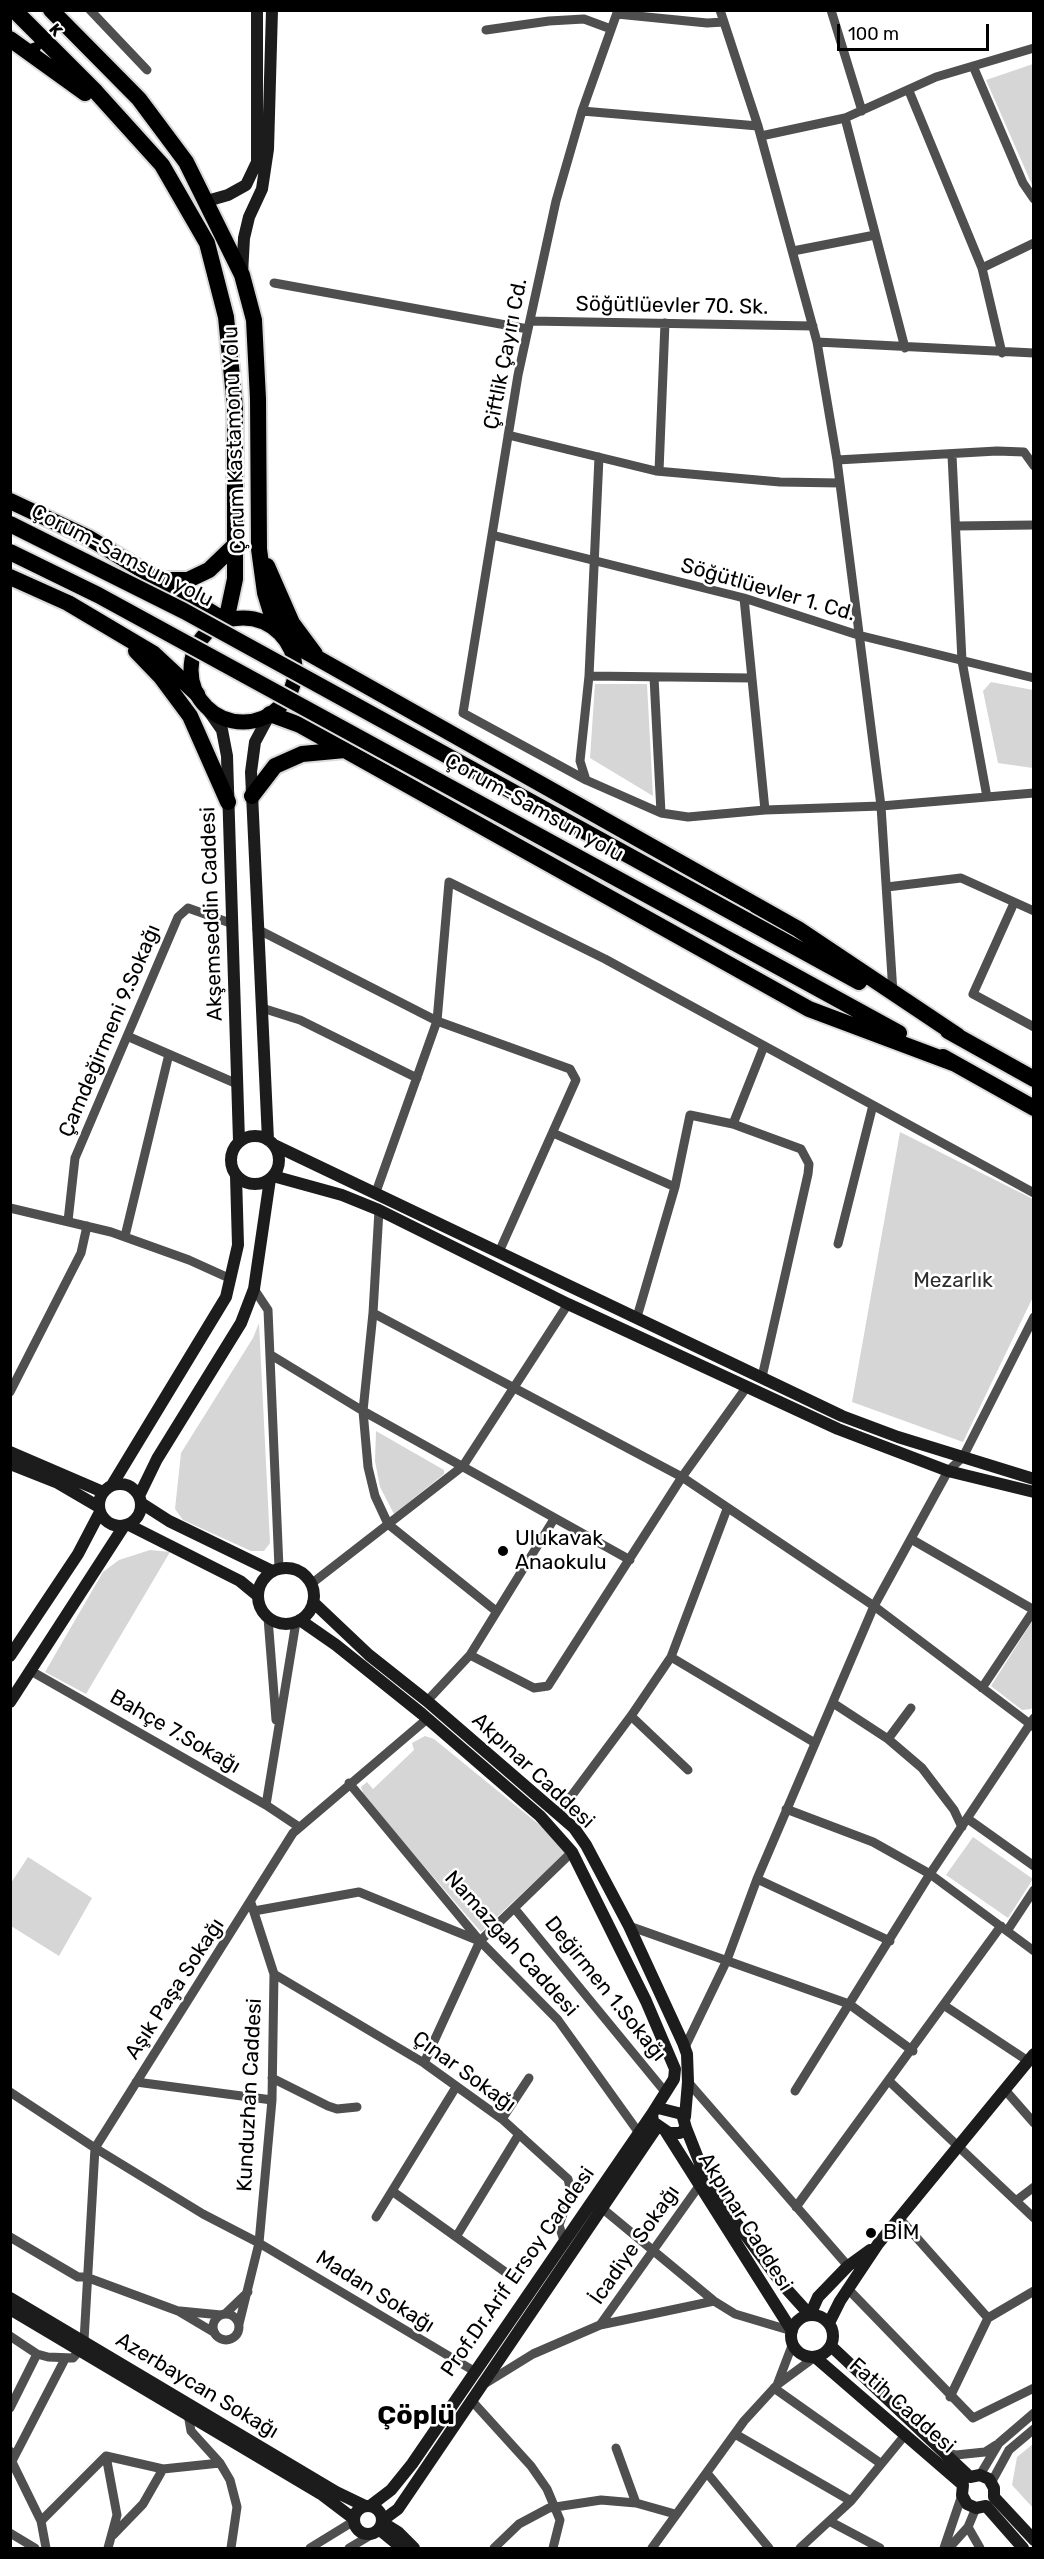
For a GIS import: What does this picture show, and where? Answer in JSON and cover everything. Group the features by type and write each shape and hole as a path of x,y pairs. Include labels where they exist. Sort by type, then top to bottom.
{"highway":[{"name":"Çorum Kastamonu Yolu","path":"51,10 139,99 186,162 242,275 254,320 258,399 259,549 265,592 272,616 287,641"},
{"name":"Çorum Kastamonu Yolu","path":"14,11 162,165 207,243 226,317 234,395 235,579 226,621"},
{"path":"10,39 125,124"},
{"path":"10,501 88,537 226,621"},
{"name":"Çorum-Samsun yolu","path":"10,524 194,616 1034,1078"},
{"path":"159,580 188,580 209,570 235,545"},
{"path":"259,549 292,623 319,659"},
{"name":"Çorum-Samsun yolu","path":"10,552 98,595 1034,1108"},
{"path":"10,577 68,603 154,654 197,694"},
{"path":"119,633 161,677 190,716 228,802"},
{"path":"287,641 798,929 958,1036"},
{"path":"270,714 300,725 809,1009 953,1063"},
{"path":"252,796 275,766 302,754 345,750"}],"main road":[{"path":"243,618 260,620 275,629 287,641 295,665 292,689 283,704 270,714 246,721 221,717 207,707 197,694 192,677 196,651 210,629 226,621 243,618"}],"street":[{"path":"90,10 147,70"},
{"path":"207,201 228,195 246,185 257,162 257,10"},
{"path":"242,275 244,238 249,217 262,189 268,149 272,10"},
{"path":"831,10 862,111"},
{"path":"720,11 761,136 817,342 837,460 881,806 893,993"},
{"path":"617,12 707,23 724,22"},
{"name":"Çiftlik Çayırı Cd.","path":"586,780 464,713 508,435 556,201 582,111 617,12"},
{"path":"486,30 549,21 584,19 611,28"},
{"path":"761,136 845,118 936,77 1034,48"},
{"path":"973,66 1023,183 1034,199"},
{"path":"909,91 982,268 1002,353"},
{"path":"582,111 758,126"},
{"path":"845,118 905,348"},
{"path":"793,251 875,235"},
{"path":"982,268 1034,243"},
{"name":"Söğütlüevler 70. Sk.","path":"274,283 529,325 665,323 813,326"},
{"path":"658,471 665,323"},
{"path":"817,342 1034,353"},
{"path":"508,435 658,471 780,482 840,483"},
{"path":"837,460 997,451 1024,452 1034,466"},
{"path":"952,454 962,661 987,797"},
{"path":"599,457 589,676 580,761 586,780 661,813 688,817 765,810 881,806 1034,792"},
{"path":"957,526 1034,525"},
{"name":"Söğütlüevler 1. Cd.","path":"492,535 744,598 858,635 1034,678"},
{"path":"744,598 765,810"},
{"path":"589,676 752,678"},
{"path":"654,676 661,813"},
{"name":"Akşemseddin Caddesi","path":"197,694 222,730 227,756 239,1142"},
{"name":"Akşemseddin Caddesi","path":"270,714 255,742 251,771 261,1008 271,1143"},
{"path":"887,887 962,878 1034,911"},
{"path":"375,1192 437,1021 449,882 605,959 1034,1193"},
{"path":"1014,903 973,994 1034,1027"},
{"name":"Çamdeğirmeni 9.Sokağı","path":"69,1221 75,1158 184,910 188,908 232,924"},
{"path":"257,929 437,1021 570,1069 576,1080 498,1252"},
{"path":"261,1008 300,1020 417,1078"},
{"path":"127,1036 236,1083"},
{"path":"733,1124 764,1046"},
{"path":"125,1236 169,1054"},
{"path":"838,1244 873,1105"},
{"path":"637,1317 675,1187 690,1115 733,1124 801,1149 808,1164 762,1377"},
{"path":"553,1133 675,1187"},
{"path":"10,1656 78,1554 108,1488 226,1297 238,1245 236,1176 230,1158 239,1142 257,1136 842,1416 1034,1479"},
{"path":"10,1702 126,1526 140,1513 140,1500 157,1459 241,1323 254,1289 272,1178 279,1161 271,1143"},
{"path":"236,1176 252,1184 272,1178 342,1195 379,1210 568,1304 838,1429 948,1471 1034,1492"},
{"path":"10,1208 125,1236 189,1260 231,1279"},
{"path":"379,1210 373,1312 363,1411 368,1467 375,1496 388,1524 496,1611"},
{"path":"10,1392 81,1253 87,1226"},
{"path":"10,1452 108,1488 125,1484 140,1500 169,1521 275,1570 298,1570 311,1584 313,1602 306,1616 298,1621 281,1624 268,1618 262,1611 257,1595 259,1585 275,1570 268,1310 254,1289"},
{"path":"311,1584 463,1466 512,1387 568,1304"},
{"path":"373,1312 682,1477 874,1606 1032,1723 930,1874 795,2091"},
{"path":"685,2047 727,1960 786,1809 874,1606 948,1471 963,1457 1030,1332 1034,1317"},
{"path":"271,1355 363,1411 630,1560"},
{"path":"470,1655 534,1688 548,1686 682,1477 746,1388"},
{"path":"10,1464 58,1483 99,1510 107,1522 126,1526 240,1581 257,1595"},
{"path":"558,1814 631,1716 671,1657 727,1509"},
{"path":"427,1701 470,1655 554,1519"},
{"path":"911,1539 1034,1610 982,1688"},
{"name":"Akpınar Caddesi","path":"313,1602 369,1655 427,1701 574,1828 586,1845 629,1926 685,2047 688,2082 686,2122 705,2176 726,2209 782,2284 810,2315"},
{"path":"268,1618 277,1735"},
{"path":"266,1805 298,1621"},
{"name":"Akpınar Caddesi","path":"298,1621 336,1645 427,1719 540,1816 572,1852 670,2054 675,2069 674,2079 655,2111 662,2130 792,2337"},
{"path":"671,1657 815,1743"},
{"name":"Bahçe 7.Sokağı","path":"31,1671 266,1805 299,1827"},
{"path":"832,1703 888,1739 922,1768 954,1810 962,1827"},
{"path":"888,1739 911,1708"},
{"path":"631,1716 688,1770"},
{"name":"Aşık Paşa Sokağı","path":"82,2346 95,2148 252,1907 280,1850 299,1827 427,1719"},
{"name":"Namazgah Caddesi","path":"349,1783 480,1941 558,2020 639,2133"},
{"path":"786,1809 873,1842 930,1874 1034,1951"},
{"path":"968,1819 1034,1866"},
{"path":"424,2062 480,1941 572,1852"},
{"path":"757,1879 890,1941"},
{"path":"796,2207 1034,1890"},
{"path":"252,1907 359,1892 480,1941"},
{"name":"Kunduzhan Caddesi","path":"239,2324 259,2243 272,2100 274,1974 252,1907"},
{"name":"Değirmen 1.Sokağı","path":"515,1909 666,2093"},
{"path":"629,1926 849,2004 913,2051"},
{"name":"Çınar Sokağı","path":"274,1974 424,2062 519,2134 568,2180 571,2186 572,2192 559,2225 564,2241"},
{"path":"829,2323 878,2244 1031,2058 945,2006"},
{"path":"272,2078 337,2109 357,2106"},
{"path":"502,2120 529,2078"},
{"path":"889,2081 1034,2218"},
{"path":"136,2082 272,2100"},
{"path":"688,2082 848,2266"},
{"path":"376,2217 456,2087"},
{"path":"1006,2091 1034,2123"},
{"name":"Madan Sokağı","path":"12,2096 203,2214 259,2243 474,2371"},
{"path":"655,2111 676,2110 686,2122 680,2133 662,2130"},
{"name":"Prof.Dr.Arif Ersoy Caddesi","path":"367,2506 391,2490 405,2472 655,2111"},
{"name":"Prof.Dr.Arif Ersoy Caddesi","path":"349,2548 379,2527 398,2509 603,2209 662,2130"},
{"path":"456,2237 519,2134"},
{"name":"İcadiye Sokağı","path":"600,2325 699,2186"},
{"path":"1017,2200 1034,2187"},
{"path":"392,2191 515,2279"},
{"path":"603,2209 714,2301 735,2314 792,2337 801,2354 814,2357"},
{"path":"900,2219 988,2318"},
{"path":"10,2237 78,2277 86,2277 178,2311 221,2339 230,2339 237,2335 239,2324 233,2316 178,2311"},
{"path":"810,2315 818,2297 848,2266 878,2244"},
{"path":"848,2289 950,2397 973,2418 1034,2388"},
{"path":"215,2333 215,2321 249,2290"},
{"path":"950,2397 988,2318 1034,2291"},
{"name":"Azerbaycan Sokağı","path":"10,2298 188,2414 321,2494 354,2520"},
{"path":"484,2384 533,2354 600,2325 714,2301"},
{"name":"Azerbaycan Sokağı","path":"10,2309 82,2346 336,2492 367,2506"},
{"path":"652,2548 735,2434 775,2387 831,2346 833,2333 829,2323 822,2317 810,2315 801,2318 775,2387"},
{"path":"10,2336 37,2354 65,2359 74,2358 82,2346"},
{"name":"Fatih Caddesi","path":"831,2346 941,2452 969,2483 967,2504 985,2504 1034,2540"},
{"path":"10,2408 37,2354"},
{"name":"Fatih Caddesi","path":"814,2357 905,2435 969,2483 991,2483"},
{"path":"12,2464 65,2359"},
{"path":"775,2387 880,2463"},
{"path":"472,2401 531,2466 556,2507 560,2520 553,2548"},
{"path":"941,2452 956,2454 985,2452 1034,2413"},
{"path":"188,2414 191,2431 220,2463 230,2480 237,2507 231,2548"},
{"path":"946,2548 968,2527 985,2504 994,2488 991,2483 1009,2450 1034,2429"},
{"path":"735,2434 851,2501"},
{"path":"800,2548 831,2522 851,2501 905,2435"},
{"path":"946,2548 969,2483 999,2443"},
{"path":"616,2448 636,2503"},
{"path":"10,2451 12,2464 41,2521 46,2548"},
{"path":"106,2456 164,2469 220,2463"},
{"path":"41,2521 106,2456"},
{"path":"106,2456 117,2515 108,2548"},
{"path":"113,2535 143,2504 164,2469"},
{"path":"707,2473 769,2548"},
{"path":"494,2548 529,2518 556,2507 601,2500 636,2503 675,2514"},
{"name":"Fatih Caddesi","path":"985,2504 1023,2548"},
{"path":"379,2527 380,2511 367,2506 356,2512 354,2520 361,2533 379,2527 398,2532 414,2548"},
{"path":"310,2548 354,2520"},
{"path":"831,2522 880,2548"},
{"path":"379,2527 402,2548"},
{"path":"968,2527 980,2548"},
{"path":"10,2533 35,2548"}],"green space":[{"path":"1034,64 1033,187 986,80"},
{"path":"991,682 1033,690 1033,768 998,763 983,691"},
{"path":"595,684 647,684 653,796 590,758"},
{"name":"Mezarlık","path":"900,1132 1033,1199 1033,1297 963,1442 852,1402"},
{"path":"259,1323 270,1543 264,1551 251,1551 183,1520 175,1509 181,1453 253,1338"},
{"path":"376,1431 444,1470 444,1474 394,1514 380,1487 375,1461"},
{"path":"150,1550 170,1552 86,1694 45,1672 103,1572 119,1560"},
{"path":"1033,1620 1034,1705 1031,1709 1022,1710 991,1686"},
{"path":"425,1736 434,1739 542,1827 566,1852 481,1932 365,1798 361,1787 367,1782 373,1789 414,1750 412,1743"},
{"path":"973,1837 1033,1879 1008,1918 946,1875"},
{"path":"28,1857 92,1898 59,1956 11,1926 11,1883"},
{"path":"1033,2444 1033,2508 1012,2485 1017,2457"}],"place":[{"name":"Ulukavak Anaokulu","path":"503,1551"},
{"name":"BİM","path":"871,2233"}],"district":[{"name":"Çöplü","path":"416,2416"}]}
